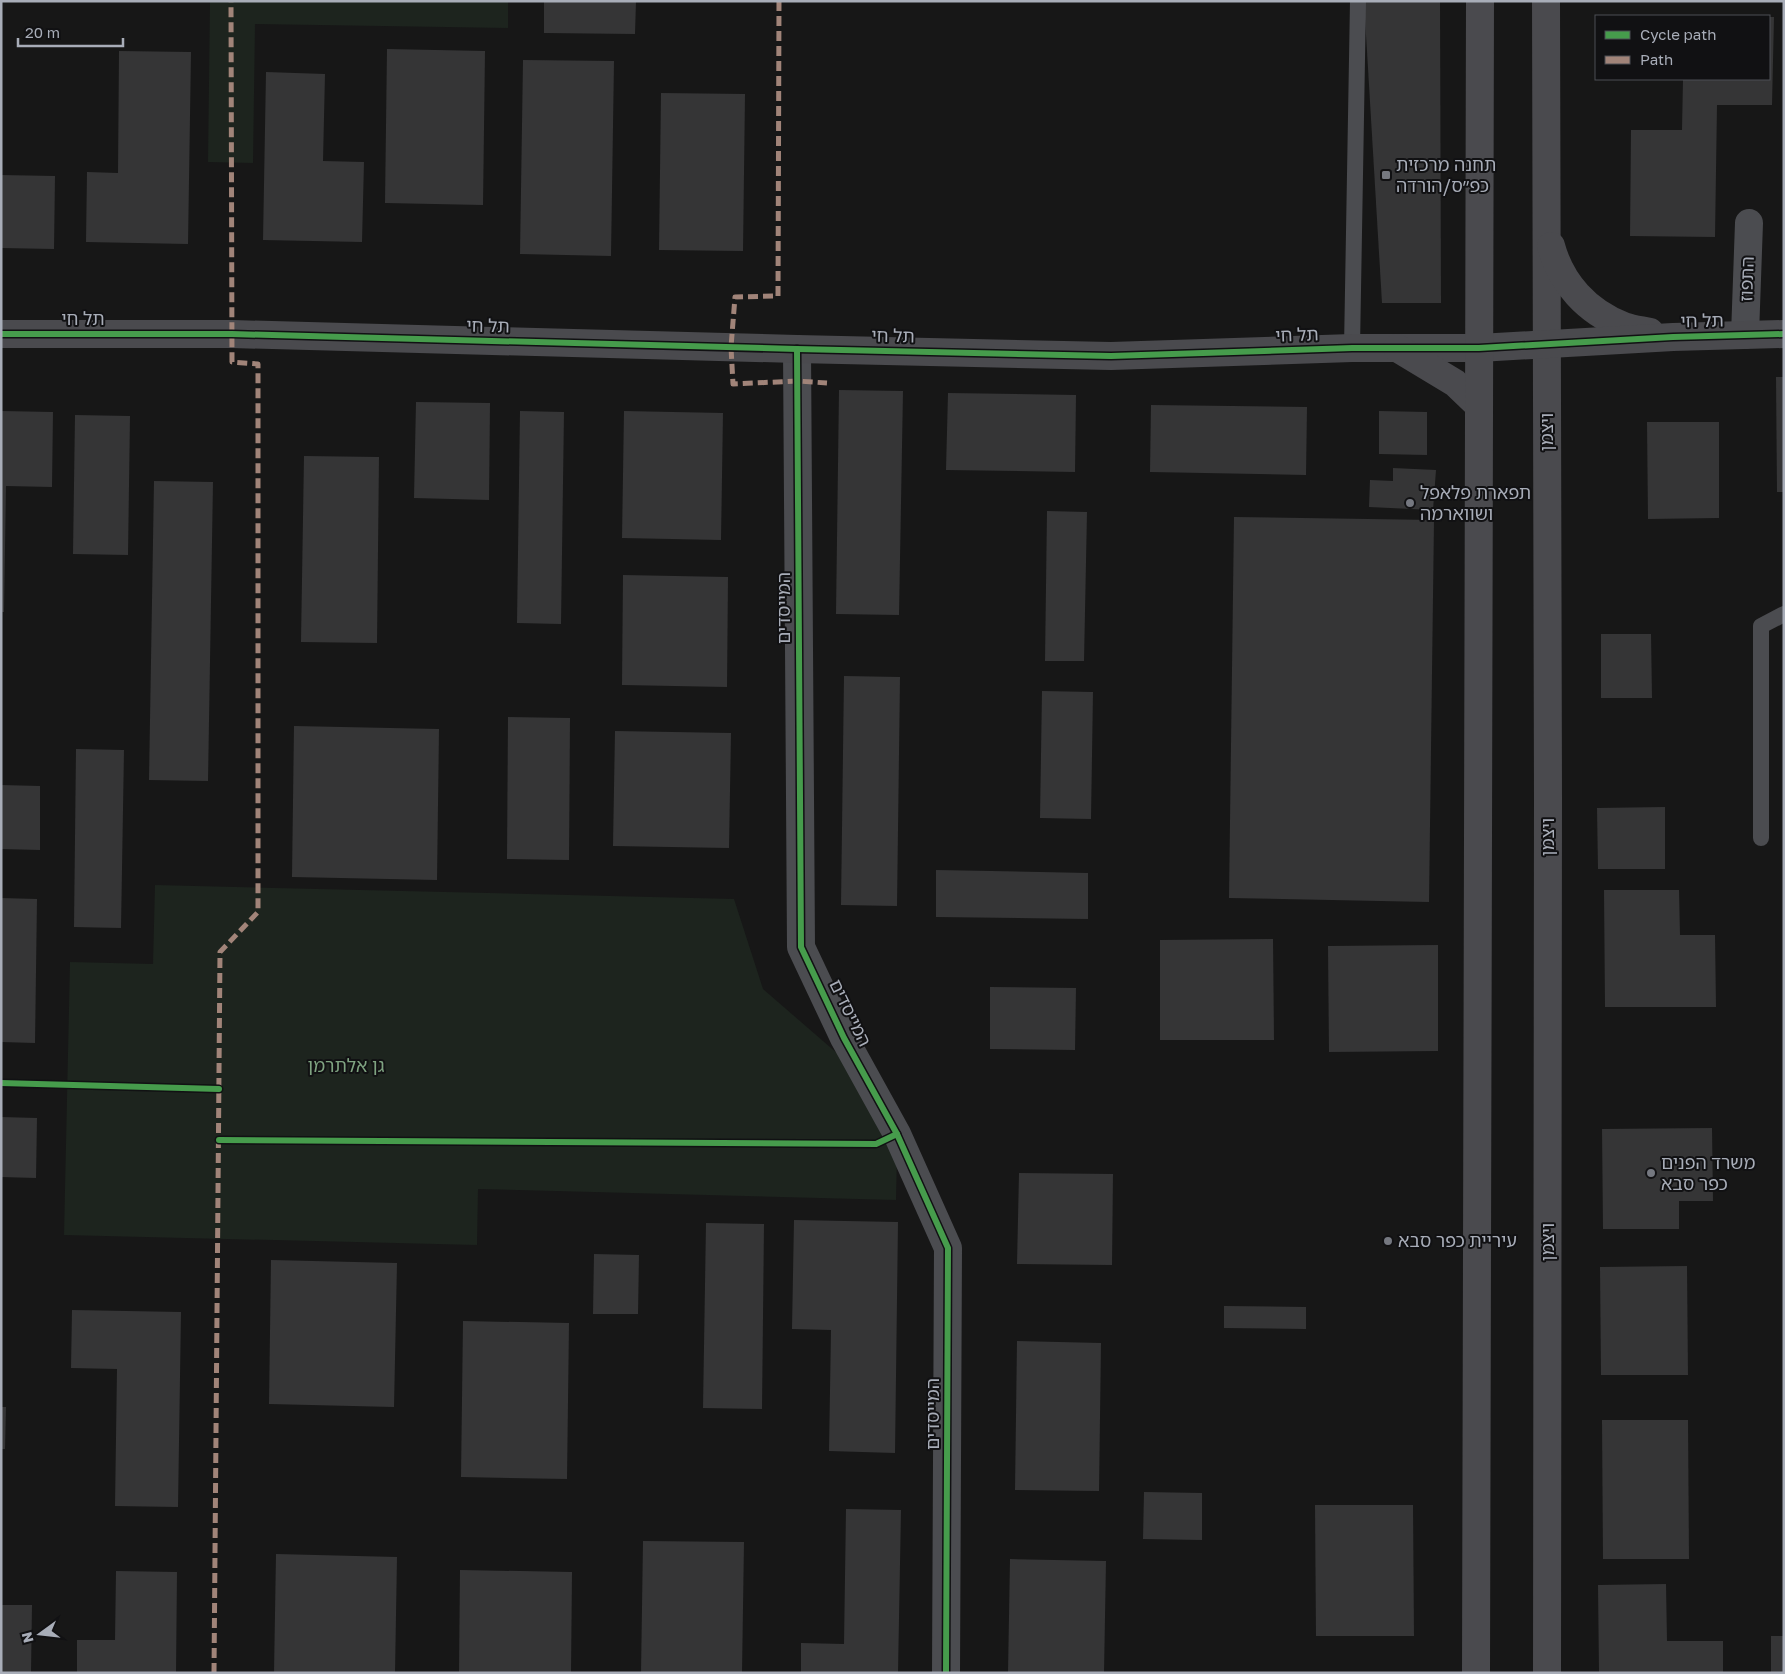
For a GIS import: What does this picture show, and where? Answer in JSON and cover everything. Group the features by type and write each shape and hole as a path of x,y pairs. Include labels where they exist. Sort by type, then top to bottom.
{"main road":[{"path":"1476,1673 1480,1"},
{"name":"ויצמן","path":"1546,1 1547,1673"},
{"path":"1546,226 1553,254 1563,277 1579,297 1600,315 1625,326 1674,337"},
{"name":"תל חי","path":"1,334 232,334 797,350 1112,356 1352,348 1479,348 1674,337 1784,334"},
{"path":"1397,348 1455,383 1479,406"}],"street":[{"name":"התפוז","path":"1745,335 1749,223"},
{"name":"המייסדים","path":"797,350 801,947 844,1038 898,1134 948,1248 946,1673"}],"lane":[{"path":"1352,348 1358,1"},
{"path":"1761,838 1761,626 1784,614"}],"green space":[{"path":"210,1 508,1 508,28 255,24 253,163 208,162"},
{"name":"גן אלתרמן","path":"155,885 734,899 763,989 898,1106 896,1200 478,1189 477,1245 64,1235 70,962 153,964"}],"building":[{"path":"544,1 636,1 635,34 544,33"},
{"path":"1364,1 1440,1 1441,303 1382,303"},
{"path":"1770,17 1774,17 1772,105 1717,105 1715,237 1630,236 1631,130 1682,130 1683,80 1770,80"},
{"path":"387,49 485,51 483,205 385,203"},
{"path":"119,51 191,52 188,244 86,242 87,172 118,173"},
{"path":"523,60 614,61 611,256 520,254"},
{"path":"266,72 325,74 323,161 364,162 362,242 263,240"},
{"path":"661,93 745,94 743,251 659,250"},
{"path":"1,175 55,176 54,249 1,248"},
{"path":"1776,377 1784,377 1784,492 1777,492"},
{"path":"839,390 903,391 899,615 836,614"},
{"path":"948,393 1076,395 1075,472 946,470"},
{"path":"416,402 490,403 489,500 414,498"},
{"path":"1151,405 1307,407 1306,475 1150,472"},
{"path":"1,411 53,412 52,487 6,486 4,612 1,612"},
{"path":"520,411 564,412 561,624 517,623"},
{"path":"624,411 723,413 721,540 622,538"},
{"path":"1379,411 1427,412 1427,455 1379,454"},
{"path":"75,415 130,416 128,555 73,554"},
{"path":"1647,422 1719,422 1719,518 1648,519"},
{"path":"304,456 379,457 377,643 301,642"},
{"path":"1393,468 1436,470 1433,510 1369,507 1370,480 1393,481"},
{"path":"154,481 213,482 208,781 149,780"},
{"path":"1047,511 1087,512 1084,661 1045,661"},
{"path":"1234,517 1434,520 1429,902 1229,898"},
{"path":"623,575 728,577 727,687 622,685"},
{"path":"1601,634 1651,634 1652,698 1601,698"},
{"path":"844,676 900,677 897,906 841,905"},
{"path":"1042,691 1093,692 1091,819 1040,818"},
{"path":"508,717 570,718 569,860 507,859"},
{"path":"294,726 439,729 437,880 292,877"},
{"path":"615,731 731,733 729,848 613,846"},
{"path":"76,749 124,750 121,928 74,927"},
{"path":"1,785 40,786 40,850 1,849"},
{"path":"1665,807 1665,869 1598,869 1597,808"},
{"path":"936,870 1088,873 1088,919 936,917"},
{"path":"1604,890 1679,890 1680,935 1715,935 1716,1007 1605,1007"},
{"path":"1,898 37,899 35,1043 1,1042"},
{"path":"1273,939 1274,1040 1160,1040 1160,940"},
{"path":"1438,945 1438,1051 1329,1052 1328,946"},
{"path":"990,987 1076,988 1075,1050 990,1049"},
{"path":"1,1117 37,1118 36,1178 1,1177"},
{"path":"1712,1128 1713,1201 1679,1201 1679,1229 1603,1229 1602,1129"},
{"path":"1019,1173 1113,1174 1112,1265 1017,1264"},
{"path":"794,1220 898,1222 895,1453 829,1451 831,1330 792,1329"},
{"path":"706,1223 764,1224 762,1409 703,1408"},
{"path":"594,1254 639,1255 638,1314 593,1314"},
{"path":"271,1260 397,1263 394,1407 269,1404"},
{"path":"1687,1266 1688,1375 1601,1375 1600,1267"},
{"path":"1224,1306 1306,1307 1306,1329 1224,1328"},
{"path":"72,1310 181,1312 178,1507 115,1506 117,1369 71,1368"},
{"path":"463,1321 569,1323 567,1479 461,1477"},
{"path":"1017,1341 1101,1343 1099,1491 1015,1490"},
{"path":"1,1407 6,1407 5,1449 1,1449"},
{"path":"1602,1420 1688,1420 1689,1559 1603,1559"},
{"path":"1144,1492 1202,1493 1202,1540 1143,1539"},
{"path":"1315,1505 1413,1505 1414,1636 1316,1636"},
{"path":"846,1509 901,1510 898,1673 801,1673 801,1643 844,1644"},
{"path":"643,1541 744,1542 742,1673 641,1673"},
{"path":"276,1554 397,1557 395,1673 274,1673"},
{"path":"1010,1559 1106,1561 1104,1673 1008,1673"},
{"path":"460,1570 572,1572 571,1673 459,1673"},
{"path":"116,1571 177,1572 176,1673 77,1673 77,1640 115,1640"},
{"path":"1666,1584 1667,1641 1723,1641 1723,1673 1599,1673 1598,1585"},
{"path":"1,1605 32,1605 31,1673 1,1673"},
{"path":"1771,1636 1784,1636 1784,1673 1771,1673"}],"marked path":[{"path":"214,1673 220,952 258,912 258,364 232,362 231,1"},
{"path":"779,1 778,296 735,297 731,347 733,384 797,381 827,383"}],"cycle path":[{"path":"1,334 232,334 1111,356 1352,348 1479,348 1673,337 1784,334"},
{"path":"797,349 801,947 844,1038 897,1134 948,1248 946,1673"},
{"path":"1,1083 219,1089"},
{"path":"219,1140 876,1144 897,1134"}],"place":[{"name":"תחנה מרכזית כפ״ס/הורדה","path":"1386,175"},
{"name":"תפארת פלאפל ושווארמה","path":"1410,503"},
{"name":"משרד הפנים כפר סבא","path":"1651,1173"},
{"name":"עיריית כפר סבא","path":"1388,1241"}]}
